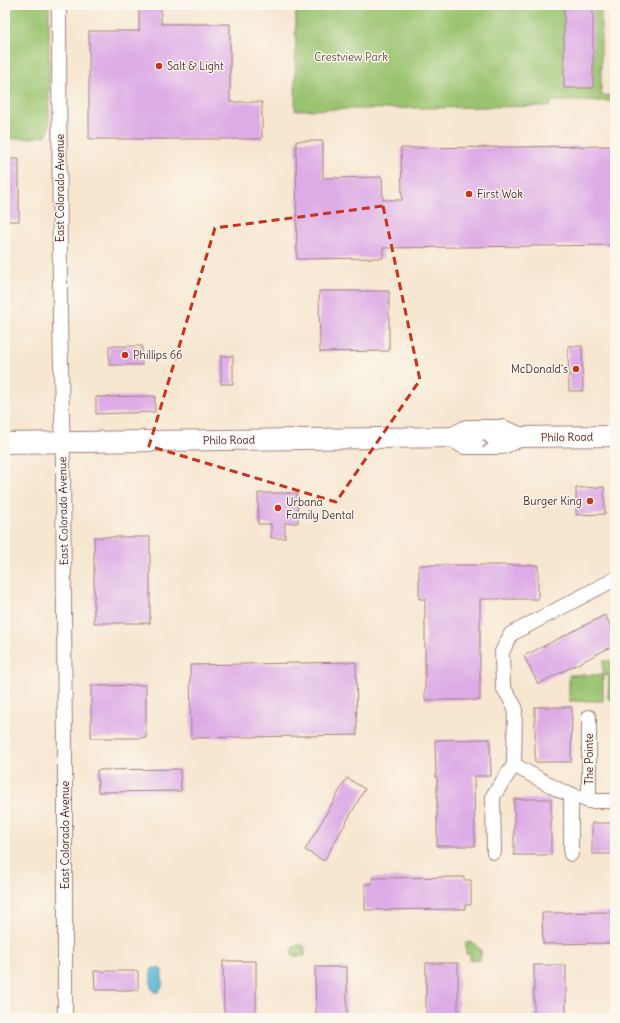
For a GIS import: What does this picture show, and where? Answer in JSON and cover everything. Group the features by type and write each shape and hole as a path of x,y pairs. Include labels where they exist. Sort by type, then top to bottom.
{"main road":[{"name":"Philo Road","path":"5,442 453,437 467,430 502,430 519,437 615,436"}],"street":[{"name":"East Colorado Avenue","path":"59,5 60,319 63,466 65,753 65,1018"},
{"path":"494,852 493,796 514,765 515,707 503,687 502,652 511,634 615,579"},
{"name":"The Pointe","path":"589,717 589,801"},
{"path":"514,765 561,790 589,801 615,800"},
{"path":"570,794 571,854"}],"highlighted area":[{"path":"383,206 420,380 336,502 149,446 215,228"}],"green space":[{"path":"5,5 49,5 49,126 48,132 45,136 5,139"},
{"name":"Crestview Park","path":"296,5 601,5 601,95 615,96 615,101 551,101 551,106 295,110"},
{"path":"603,661 615,661 615,699 608,699 609,675 603,676 603,701 569,701 569,675 603,675"},
{"path":"466,943 472,943 481,950 481,957 479,960 470,960 470,954 466,954"},
{"path":"303,945 305,948 305,956 293,956 291,954 293,947"}],"water":[{"path":"153,968 160,968 162,970 162,988 159,992 154,992 151,988 151,970"}],"building":[{"name":"Salt & Light","path":"139,6 161,6 161,24 230,24 230,102 262,102 262,139 89,139 89,31 139,31"},
{"path":"564,8 593,8 593,88 564,88"},
{"path":"296,141 323,141 323,178 382,177 383,200 402,200 401,148 615,146 615,245 383,248 383,258 297,259"},
{"path":"5,159 19,159 19,221 5,221"},
{"path":"319,291 389,291 389,351 320,352"},
{"name":"Phillips 66","path":"109,346 142,346 142,365 109,365"},
{"name":"McDonald's","path":"568,346 582,346 583,391 569,391"},
{"path":"221,356 233,356 233,384 221,384"},
{"path":"155,396 155,412 96,414 96,397"},
{"name":"Burger King","path":"604,487 605,514 576,515 576,488"},
{"name":"Urbana Family Dental","path":"258,493 297,493 298,523 285,523 285,538 271,538 271,524 258,524"},
{"path":"94,537 150,537 150,623 94,623"},
{"path":"419,565 538,565 538,599 480,599 480,700 425,700 425,599 419,599"},
{"path":"605,615 615,635 615,645 538,684 524,656"},
{"path":"356,662 357,735 191,738 190,665"},
{"path":"146,685 146,738 91,738 91,686"},
{"path":"535,707 572,707 571,762 535,762"},
{"path":"490,739 491,776 474,776 475,846 437,846 437,777 435,740"},
{"path":"180,769 181,791 98,792 97,770"},
{"path":"347,778 365,789 324,861 305,850"},
{"path":"514,799 551,799 551,855 514,855"},
{"path":"592,823 615,823 615,854 592,854"},
{"path":"464,877 464,880 471,880 471,905 465,905 465,909 365,910 365,884 372,884 372,878"},
{"path":"612,912 613,943 543,944 542,913"},
{"path":"223,961 256,961 256,1018 224,1018"},
{"path":"426,963 458,963 458,1018 426,1018"},
{"path":"534,965 566,965 566,1018 534,1018"},
{"path":"315,967 347,967 347,1018 316,1018"},
{"path":"94,971 138,971 138,990 95,990"}],"place":[{"name":"Salt & Light","path":"159,66"},
{"name":"First Wok","path":"469,194"},
{"name":"Phillips 66","path":"125,355"},
{"name":"McDonald's","path":"576,369"},
{"name":"Burger King","path":"590,501"},
{"name":"Urbana Family Dental","path":"278,508"}]}
